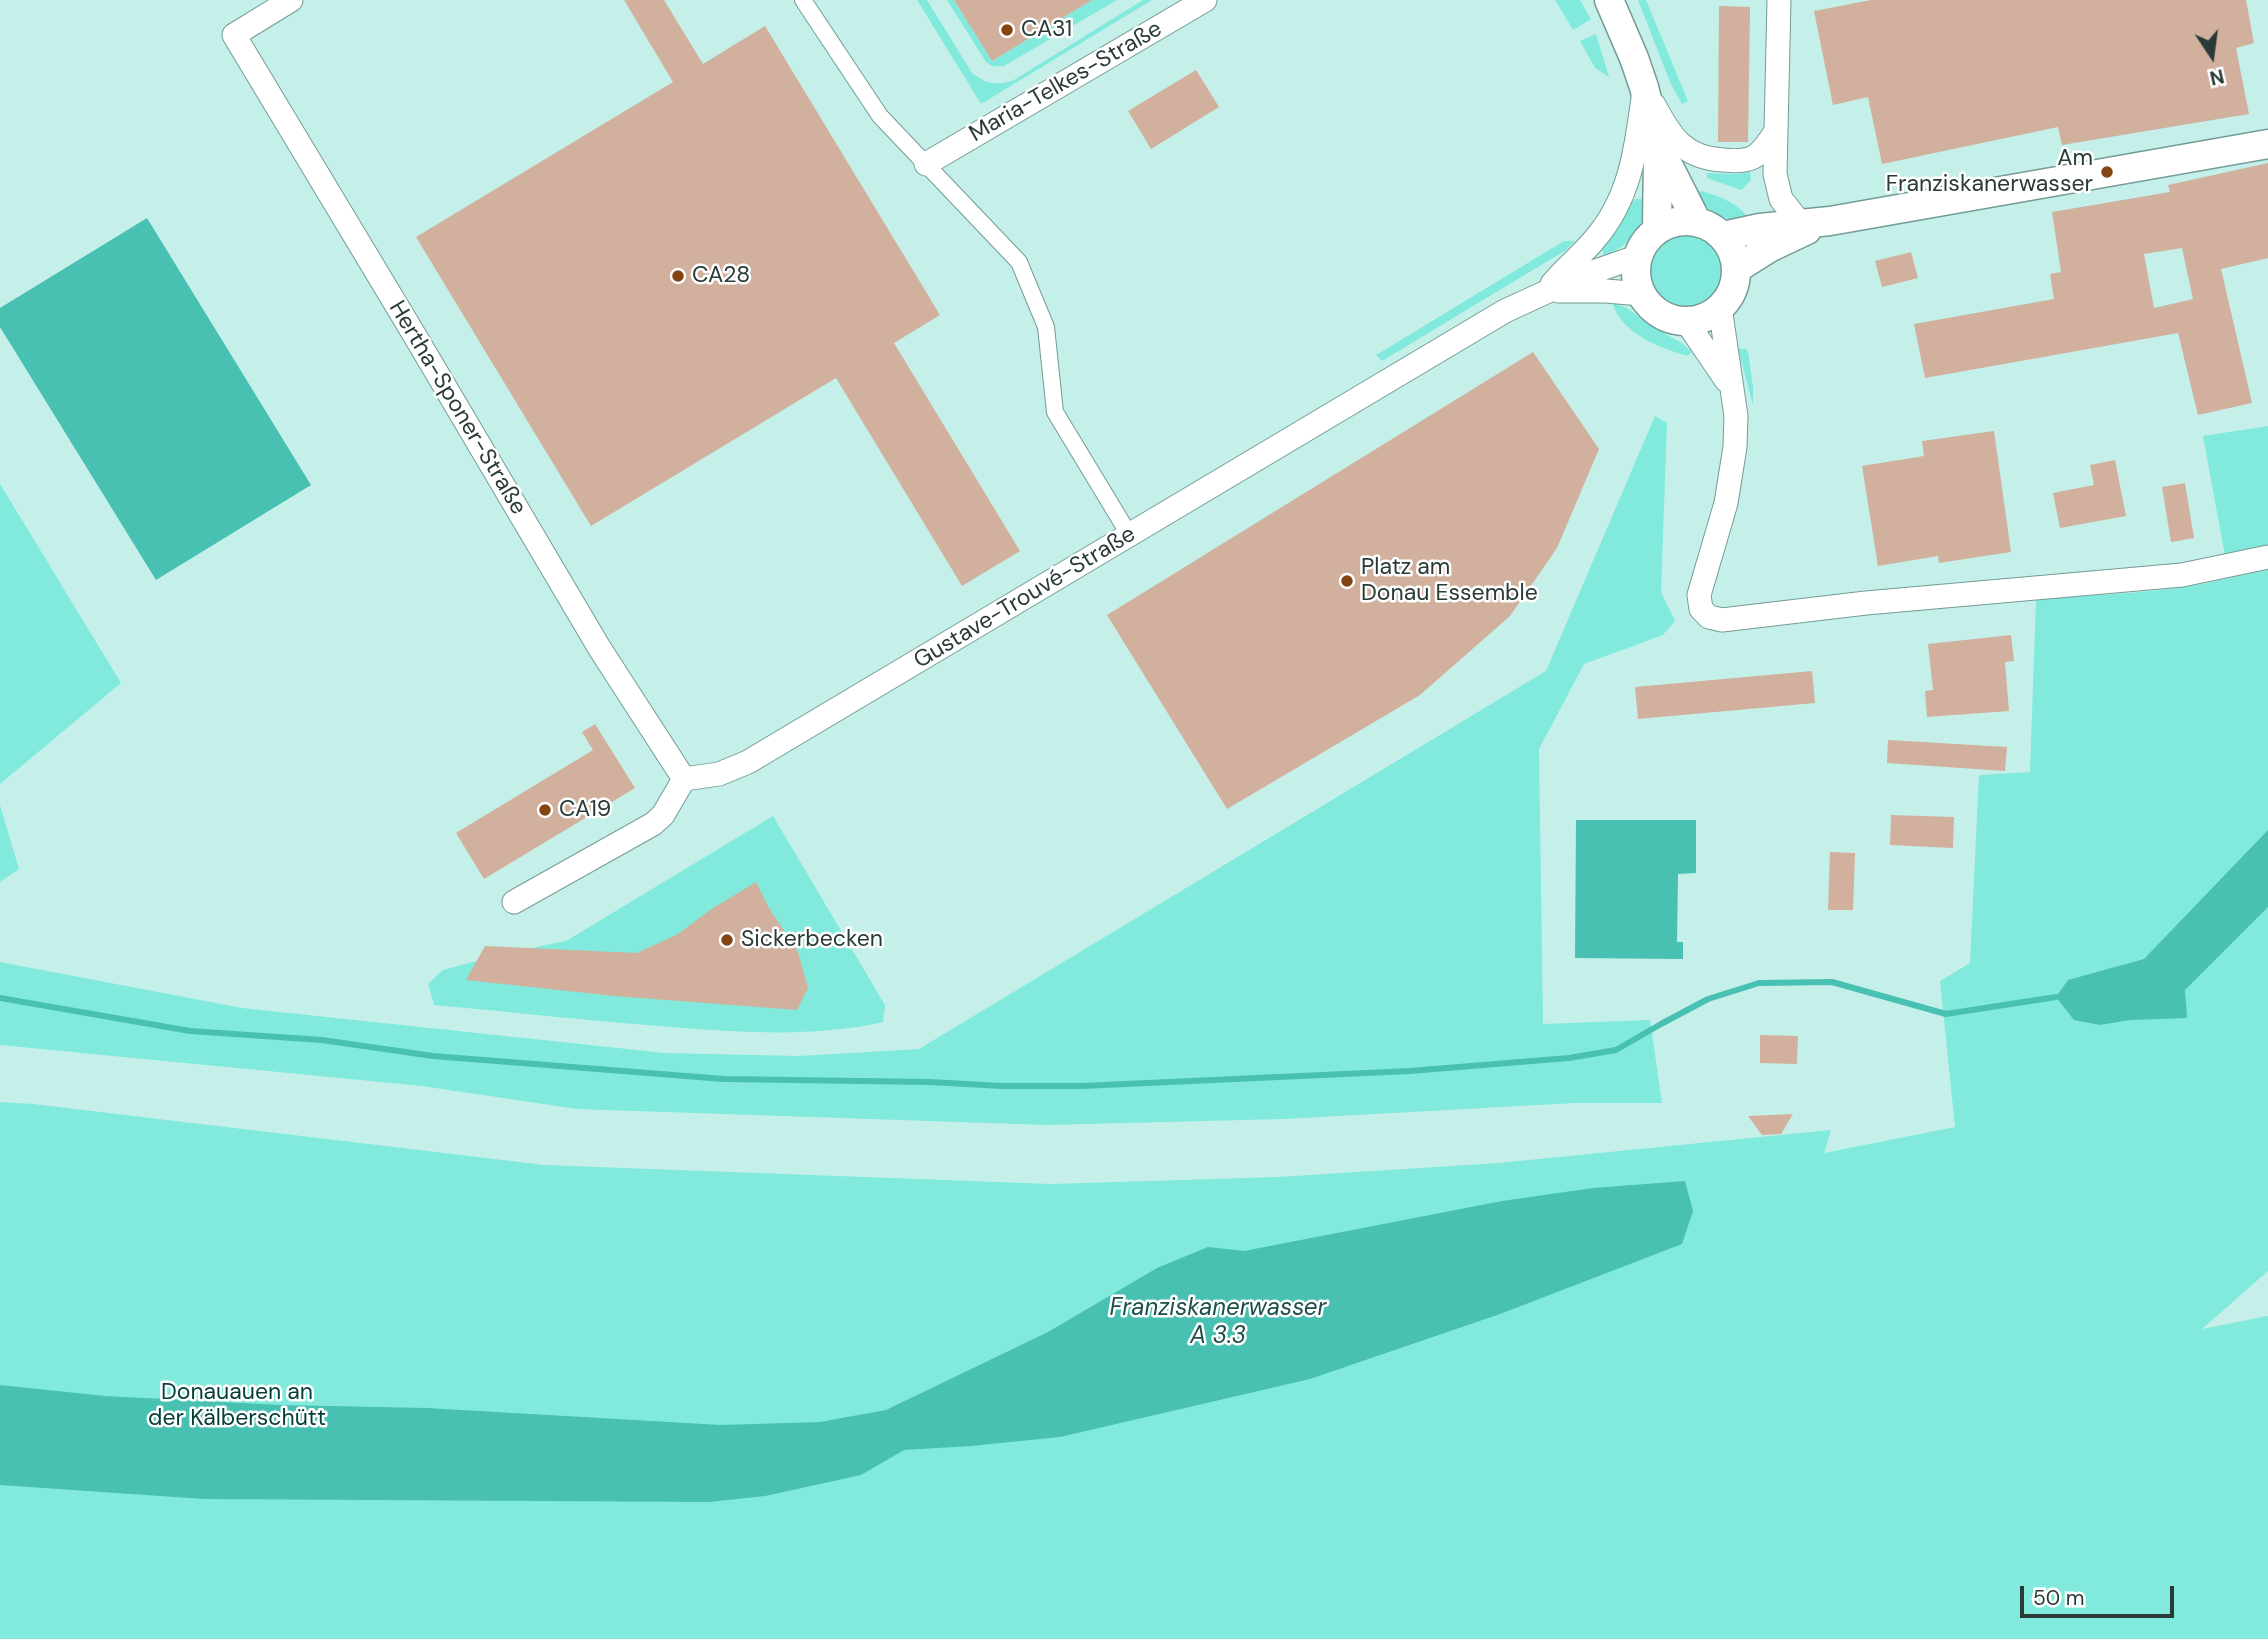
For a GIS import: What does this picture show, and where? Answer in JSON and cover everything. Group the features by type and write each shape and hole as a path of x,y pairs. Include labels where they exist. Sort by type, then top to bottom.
{"street":[{"name":"Hertha-Sponer-Straße","path":"291,0 234,35 600,649 684,779"},
{"path":"803,0 880,116 1019,262 1046,327 1055,412 1129,536"},
{"name":"Maria-Telkes-Straße","path":"926,164 1205,0"},
{"path":"1609,0 1644,88 1658,145 1697,222"},
{"path":"1779,0 1776,183 1781,199 1800,223"},
{"path":"1644,88 1673,137 1693,154 1706,159 1737,162 1754,158 1761,153 1776,131"},
{"name":"Gustave-Trouvé-Straße","path":"1545,292 1593,242 1619,205 1630,178 1644,88"},
{"path":"1723,236 1759,228 1830,221 2268,144"},
{"path":"1657,230 1658,145"},
{"path":"1683,221 1697,222 1711,227 1723,236 1730,246 1737,270 1732,290 1720,307 1710,315 1686,321 1673,319 1650,305 1642,294 1636,269 1639,256 1649,237 1657,230 1683,221"},
{"path":"1737,270 1791,236 1830,221"},
{"name":"Gustave-Trouvé-Straße","path":"684,779 719,774 748,762 1505,311 1581,276 1639,256"},
{"name":"Gustave-Trouvé-Straße","path":"1545,292 1575,290 1642,294"},
{"path":"1720,307 1736,416 1735,447 1726,503 1699,595 1701,609 1709,617 1722,620 1866,603 2182,575 2268,556"},
{"path":"1686,321 1730,385"},
{"path":"514,902 653,824 663,816 684,779"}],"green space":[{"path":"917,0 927,0 972,73 987,82 1002,83 1014,80 1143,0 1152,0 981,104"},
{"path":"947,0 954,0 992,61 1092,0 1117,0 1004,66 998,66 986,62"},
{"path":"1555,0 1580,0 1591,19 1573,30"},
{"path":"1638,0 1646,0 1688,101 1682,104 1670,82"},
{"path":"1596,34 1609,77 1595,68 1580,41"},
{"path":"1750,172 1751,180 1741,190 1707,178 1707,173"},
{"path":"1693,190 1725,199 1739,208 1750,220 1732,219 1717,214 1705,205"},
{"path":"1635,199 1649,199 1639,227 1629,241 1604,256 1601,245"},
{"path":"1688,234 1709,240 1719,250 1725,271 1719,292 1709,302 1688,308 1667,302 1657,292 1651,271 1657,250 1667,240"},
{"path":"1564,241 1575,241 1566,250 1382,361 1376,355"},
{"path":"1612,302 1629,310 1692,352 1687,356 1642,338 1624,323"},
{"path":"1738,349 1746,349 1748,352 1753,405"},
{"path":"1655,416 1667,423 1661,592 1675,621 1663,635 1584,664 1539,749 1543,1024 1650,1020 1662,1103 1575,1103 1284,1119 1046,1125 577,1109 422,1086 0,1045 0,962 242,1008 665,1053 799,1056 919,1049 1546,671"},
{"name":"Donauauen an der Kälberschütt","path":"2268,426 2268,1271 2202,1329 2268,1316 2268,1639 0,1639 0,1102 545,1165 1051,1184 1278,1177 1499,1163 1831,1130 1824,1153 1955,1127 1940,981 1970,963 1979,775 2030,772 2036,599 2157,590 2229,578 2203,436"},
{"path":"0,484 121,683 0,784"},
{"path":"0,805 19,869 0,882"},
{"path":"773,816 885,1005 883,1022 830,1030 750,1032 640,1025 434,1005 428,984 443,970 566,941"}],"water":[{"path":"147,218 311,485 156,580 0,327 0,308"},
{"path":"1576,820 1696,820 1696,873 1678,874 1677,942 1683,942 1683,959 1575,958"},
{"path":"2268,830 2268,907 2185,990 2187,1018 2130,1020 2100,1025 2074,1020 2056,997 2068,980 2144,959"},
{"name":"Franziskanerwasser A 3.3","path":"1685,1181 1693,1211 1682,1244 1500,1314 1310,1379 1060,1437 904,1450 861,1475 765,1496 709,1502 204,1499 0,1485 0,1385 105,1396 281,1405 427,1408 721,1425 820,1422 886,1410 1048,1332 1157,1268 1208,1247 1244,1251 1502,1201 1593,1188"}],"building":[{"name":"CA28","path":"624,0 664,0 703,64 765,26 940,315 894,343 1020,551 962,586 836,378 591,526 416,237 673,82"},
{"name":"CA31","path":"954,0 1092,0 992,61"},
{"path":"1871,0 2246,0 2254,43 2236,48 2249,114 2062,145 2058,127 1882,164 1868,97 1833,105 1814,11"},
{"path":"1719,6 1750,7 1748,142 1718,142"},
{"path":"1196,70 1219,107 1151,149 1128,111"},
{"path":"2268,163 2268,258 2221,269 2252,403 2198,415 2178,333 1925,378 1914,324 2054,299 2050,274 2061,272 2052,212 2170,192 2168,185","holes":["2182,248 2193,299 2154,308 2144,254"]},
{"path":"1911,252 1918,278 1882,287 1875,261"},
{"name":"Platz am Donau Essemble","path":"1533,352 1599,449 1557,548 1510,616 1420,695 1227,809 1107,615"},
{"path":"1994,431 2011,552 1939,563 1938,556 1878,566 1862,466 1924,456 1922,441"},
{"path":"2115,460 2126,516 2060,528 2053,493 2094,485 2090,465"},
{"path":"2185,483 2194,538 2171,542 2162,487"},
{"path":"2011,635 2014,661 2005,662 2009,711 1927,717 1925,691 1933,690 1928,644"},
{"path":"1812,671 1815,703 1638,719 1635,687"},
{"name":"CA19","path":"595,724 635,788 484,879 456,833 593,750 582,732"},
{"path":"1888,740 2007,747 2005,771 1887,763"},
{"path":"1891,815 1954,817 1953,848 1890,845"},
{"path":"1830,852 1855,853 1853,910 1828,910"},
{"name":"Sickerbecken","path":"756,882 769,908 798,952 808,988 797,1010 614,996 466,980 485,946 637,953 678,934 710,910"},
{"path":"1760,1035 1798,1036 1797,1064 1760,1063"},
{"path":"1793,1114 1781,1134 1762,1135 1748,1116"}],"waterway":[{"path":"0,998 190,1031 322,1040 433,1056 724,1079 1082,1086 1410,1071 1569,1058 1616,1050 1708,999 1759,983 1832,982 1946,1014 2056,997"}],"place":[{"name":"CA31","path":"1007,30"},
{"name":"Am Franziskanerwasser","path":"2107,172"},
{"name":"CA28","path":"678,276"},
{"name":"Platz am Donau Essemble","path":"1347,581"},
{"name":"CA19","path":"545,810"},
{"name":"Sickerbecken","path":"727,940"}]}
